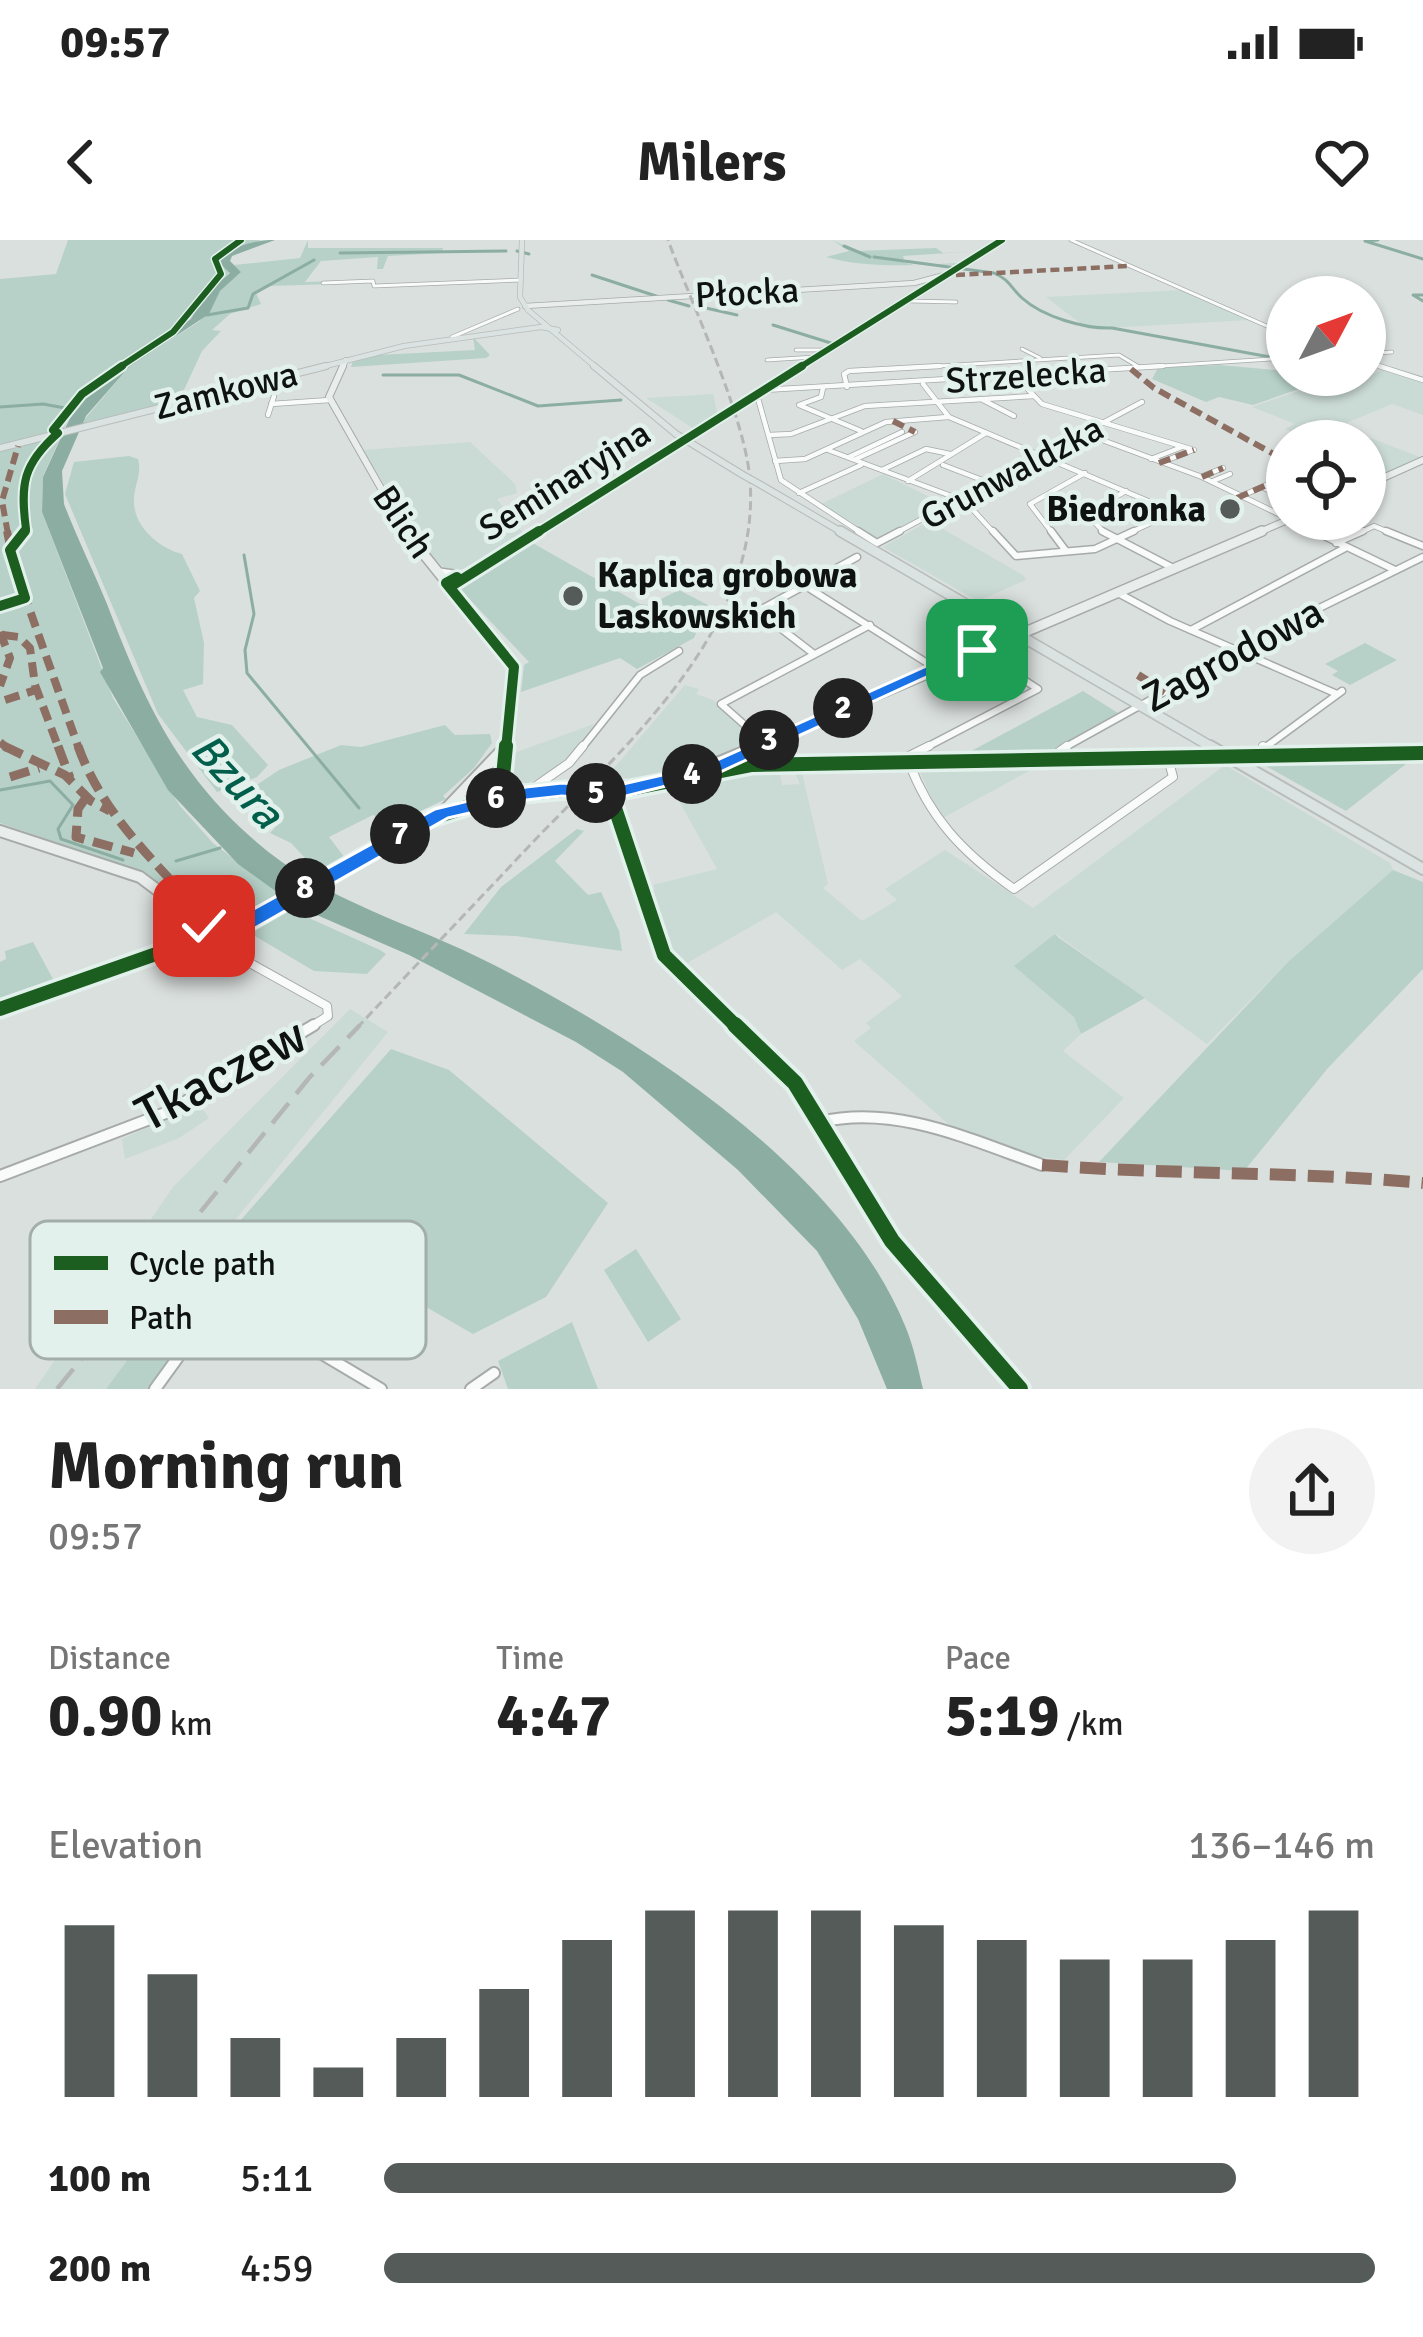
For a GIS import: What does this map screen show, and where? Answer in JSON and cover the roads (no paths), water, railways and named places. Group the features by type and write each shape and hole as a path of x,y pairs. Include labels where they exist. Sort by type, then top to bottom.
{"main road":[{"path":"522,240 521,282 538,320 548,325"},
{"path":"529,305 681,438 1423,869"},
{"name":"Zamkowa","path":"526,329 539,325 538,320"},
{"name":"Zamkowa","path":"0,448 346,360 452,337 548,325"},
{"name":"Zamkowa","path":"526,329 556,332"}],"street":[{"name":"Płocka","path":"529,305 891,285 938,278 1002,240"},
{"path":"1071,240 1266,326"},
{"name":"Seminaryjna","path":"690,437 938,278"},
{"path":"323,283 521,282"},
{"path":"907,300 956,302"},
{"name":"Zamkowa","path":"452,337 529,305"},
{"path":"796,350 829,350"},
{"path":"1022,350 1041,359"},
{"path":"1386,353 1392,352"},
{"path":"847,387 844,374 849,371 1119,355 1140,368"},
{"path":"767,360 816,358"},
{"name":"Strzelecka","path":"764,393 1266,359"},
{"path":"268,416 273,400 330,400 346,360"},
{"path":"1386,365 1423,380"},
{"path":"1015,376 1042,404 1194,450 1159,464"},
{"path":"922,382 950,417"},
{"path":"800,405 821,397 823,388"},
{"path":"764,393 781,480 799,493 862,464"},
{"path":"769,435 791,434 865,406 1034,396"},
{"path":"982,399 1013,416"},
{"name":"Blich","path":"330,400 408,536 514,668 501,796"},
{"path":"788,400 863,432"},
{"name":"Grunwaldzka","path":"799,493 882,543 1142,402"},
{"path":"775,461 801,460 886,422 950,417 1047,454 1174,512 1094,549 1011,555 963,500 826,449"},
{"path":"851,459 902,432"},
{"path":"851,459 914,432"},
{"path":"907,482 989,432"},
{"path":"1085,434 1202,477 1266,510"},
{"name":"Seminaryjna","path":"448,585 483,568 679,444"},
{"path":"1149,460 1184,446"},
{"path":"881,471 926,449 950,454"},
{"path":"1386,477 1423,460"},
{"path":"941,464 992,484"},
{"path":"1202,477 1227,471 1212,482"},
{"path":"1066,553 1030,504 1087,472"},
{"path":"1238,498 1266,485"},
{"path":"1262,487 1266,489"},
{"path":"1127,490 1088,513 1116,539 1175,569"},
{"path":"1335,543 1374,526 1423,546"},
{"path":"712,769 935,668 1266,530"},
{"path":"1329,540 1396,571"},
{"path":"1190,630 1345,548"},
{"path":"814,654 758,611 857,557"},
{"name":"Zagrodowa","path":"1049,759 1050,754 1238,651 1423,557"},
{"name":"Seminaryjna","path":"448,585 483,568"},
{"name":"Seminaryjna","path":"436,571 464,575"},
{"path":"803,585 935,668"},
{"path":"1118,593 1190,630 1339,693 1262,746 1266,756"},
{"path":"0,606 25,598"},
{"path":"764,742 721,704 870,625"},
{"path":"977,650 1038,689 908,754 908,761 929,809 952,845 1014,890 1173,777 1167,757"},
{"path":"526,794 526,789 569,763 640,675 679,651"},
{"path":"442,813 503,753"},
{"path":"0,1009 249,921 442,813 501,796 562,790 610,793 712,769 908,761 1423,754"},
{"path":"610,793 664,955 792,1079 892,1240 1019,1389"},
{"path":"0,831 140,877 210,936"},
{"path":"173,948 185,931 186,914"},
{"name":"Tkaczew","path":"0,1176 168,1112 328,1016 327,1006 210,936"},
{"path":"820,1121 860,1112 962,1137 1042,1166"},
{"path":"155,1389 177,1359"},
{"path":"330,1359 380,1389"},
{"path":"471,1389 494,1373"}],"waterway":[{"path":"1378,240 1365,241 1423,259"},
{"path":"844,246 870,257"},
{"path":"340,253 506,251"},
{"path":"517,251 529,254"},
{"path":"874,257 994,273 1031,305 1077,324 1266,356"},
{"path":"207,315 248,308 253,294 314,260"},
{"path":"592,275 659,297"},
{"path":"1423,295 1413,295 1423,301"},
{"path":"668,300 689,306"},
{"path":"697,306 737,315"},
{"path":"773,325 834,344"},
{"path":"383,375 459,375 538,406 621,400"},
{"path":"0,407 43,404 76,410"},
{"path":"244,555 254,614 245,650 247,673 359,808"},
{"path":"0,790 50,781 73,805 58,829 61,839 123,860"},
{"path":"176,861 220,848"}],"railway":[{"path":"357,1028 645,725 710,635 734,586 748,534 746,454 728,393 668,240"},
{"path":"193,1221 309,1078 360,1025"},
{"path":"57,1389 81,1359"}],"place":[{"name":"Biedronka","path":"1230,509"},
{"name":"Kaplica grobowa Laskowskich","path":"573,596"}],"water label":[{"name":"Bzura","path":"237,781"}]}
